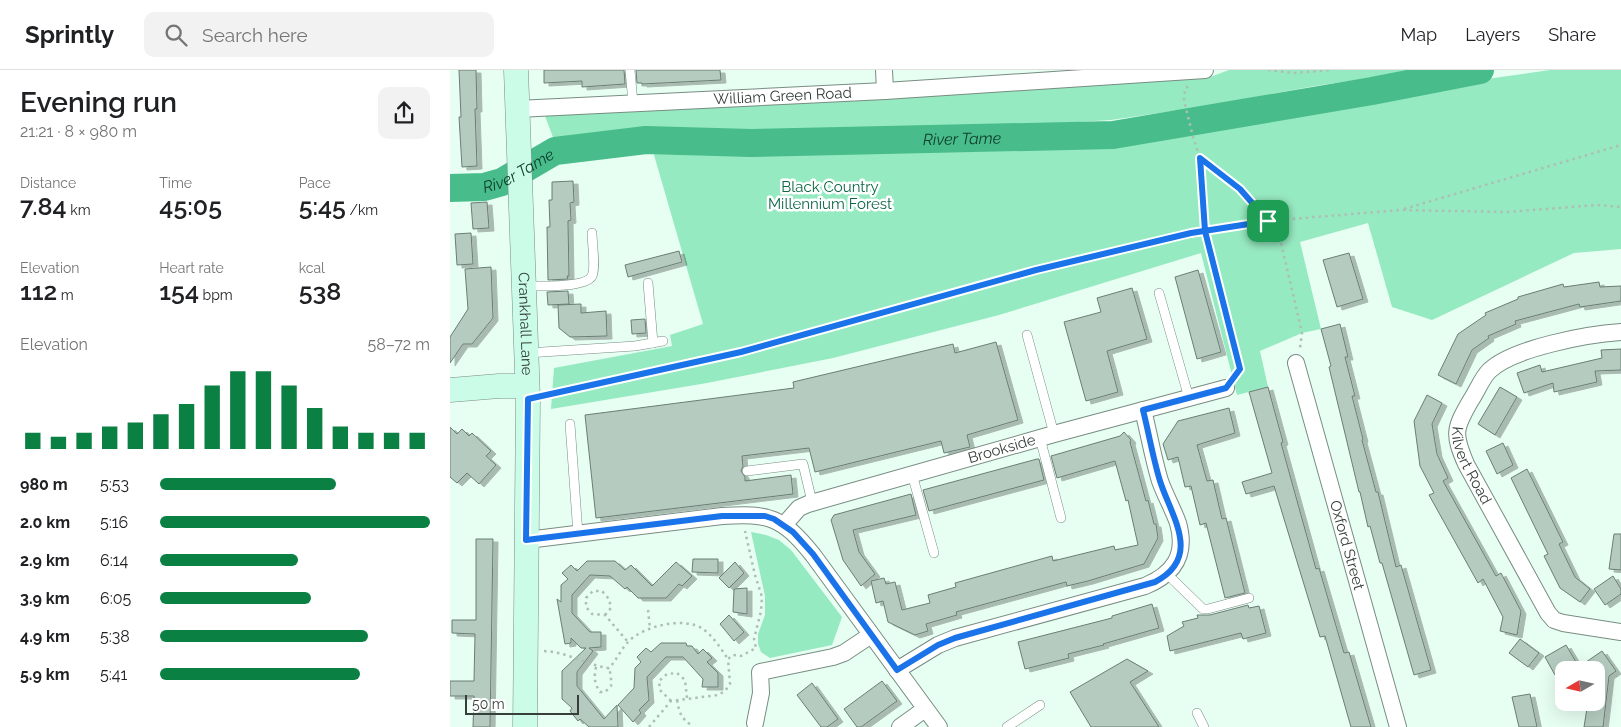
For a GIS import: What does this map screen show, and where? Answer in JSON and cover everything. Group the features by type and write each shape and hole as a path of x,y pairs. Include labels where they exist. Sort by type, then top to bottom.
{"street":[{"name":"Crankhall Lane","path":"516,70 527,393 525,727"},
{"path":"884,70 885,91"},
{"name":"William Green Road","path":"517,108 885,91 1047,75 1204,70"},
{"name":"Kilvert Road","path":"1621,332 1578,337 1542,347 1497,365 1488,372 1459,421 1457,442 1466,464 1548,613 1554,620 1621,632"},
{"name":"Oxford Street","path":"1297,368 1398,727"},
{"path":"450,390 499,386 527,393"},
{"name":"Brookside","path":"784,525 799,508 812,502 1226,388"},
{"path":"897,670 938,645 955,638 1145,586 1167,574 1176,562 1180,551 1180,532 1178,522 1160,481 1143,410"},
{"path":"526,540 722,516 765,516 784,525 793,532 813,554 939,727"},
{"path":"755,723 761,693 760,672 834,657 849,650 871,635"},
{"path":"900,727 925,709"}],"lane":[{"path":"630,70 633,103"},
{"path":"524,286 568,285 590,279 593,275 594,266 592,233"},
{"path":"526,353 635,346 658,342 648,283"},
{"path":"1159,293 1189,398"},
{"path":"1027,335 1061,518"},
{"path":"570,424 578,534"},
{"path":"747,471 803,464 812,502"},
{"path":"912,474 934,553"},
{"path":"1167,574 1203,609 1250,598"},
{"path":"1007,727 1040,705"},
{"path":"1196,713 1204,727"}],"path":[{"path":"1268,70 1295,73 1329,70"},
{"path":"1184,100 1200,158 1205,231 1240,369 1226,388"},
{"path":"1400,210 1621,146"},
{"path":"1200,158 1240,189 1279,234 1302,333 1297,368"},
{"path":"527,393 741,352 1036,270 1205,231 1268,221 1400,210 1506,212 1597,205 1621,206"},
{"path":"728,659 733,655 741,656 756,648 754,639 761,611 762,597 755,575 742,515"},
{"path":"605,615 611,608 609,599 602,591 593,591 586,598 586,608 592,614 605,615 628,642"},
{"path":"648,610 650,628"},
{"path":"609,668 628,642 650,628 673,624 690,624 702,628 714,639 728,659 730,684 725,691 718,695 671,701 649,727"},
{"path":"526,650 562,652 596,666 609,668"},
{"path":"596,666 595,684 600,692 605,692 611,686 609,668"},
{"path":"671,701 660,690 659,681 667,674 677,673 685,680 688,698"},
{"path":"677,700 680,714 691,725"}],"green space":[{"path":"1229,70 1424,70 1111,120 980,128 927,127 629,133 554,140 545,116 1210,77"},
{"name":"Black Country Millennium Forest","path":"1550,70 1621,70 1621,249 1574,253 1432,320 1392,307 1368,223 1300,242 1321,329 1302,333 1260,351 1268,387 1237,395 1201,253 999,315 833,358 707,383 551,409 554,368 672,346 670,335 703,324 652,148 1078,144 1430,87"},
{"path":"751,532 779,540 791,550 842,617 832,645 770,658 761,652 758,644 758,634 765,615 765,596"}],"building":[{"path":"459,70 476,70 477,166 462,167"},
{"path":"544,70 624,70 625,84 582,87 582,81 544,83"},
{"path":"636,70 720,70 721,80 642,84 637,83"},
{"path":"573,181 574,202 570,203 571,220 568,221 569,276 567,276 568,279 548,280 547,227 550,227 549,200 552,200 552,182"},
{"path":"487,202 489,228 473,229 471,203"},
{"path":"471,233 473,264 457,265 455,234"},
{"path":"679,251 682,262 628,277 625,265"},
{"path":"1349,253 1363,299 1337,307 1323,260"},
{"path":"491,267 493,318 472,344 463,344 450,363 450,337 468,309 465,269"},
{"path":"1198,270 1221,352 1197,359 1175,277"},
{"path":"1599,282 1600,287 1621,286 1621,301 1580,307 1579,304 1515,321 1516,324 1488,336 1489,338 1472,350 1456,384 1438,375 1458,334 1486,315 1485,313 1518,299 1518,297 1563,284 1564,287"},
{"path":"1132,288 1147,339 1107,351 1118,392 1086,401 1064,322 1101,312 1097,298"},
{"path":"568,291 569,304 548,305 547,292"},
{"path":"581,304 581,313 606,311 607,336 570,337 559,328 558,305"},
{"path":"645,319 646,333 632,334 631,320"},
{"path":"1340,324 1348,357 1345,357 1355,396 1352,396 1362,440 1376,492 1378,492 1396,567 1401,565 1431,670 1414,675 1382,563 1380,563 1370,526 1368,527 1329,367 1331,366 1321,329"},
{"path":"996,342 1018,420 967,435 970,447 944,453 941,441 815,472 809,448 742,456 743,466 741,471 745,481 791,475 793,494 596,518 585,415 794,388 793,382 953,344 955,353"},
{"path":"1621,349 1621,370 1595,371 1597,382 1554,392 1553,383 1524,393 1517,373 1540,365 1542,372 1602,358 1601,350"},
{"path":"1268,387 1283,442 1281,443 1316,569 1319,568 1344,653 1349,652 1371,727 1351,727 1325,636 1320,637 1274,486 1246,494 1242,482 1272,473 1249,392"},
{"path":"1500,387 1517,397 1495,435 1478,424"},
{"path":"1427,395 1442,403 1432,424 1437,454 1448,478 1443,481 1496,576 1501,573 1521,611 1517,635 1500,631 1503,617 1483,579 1478,583 1429,495 1434,493 1420,466 1414,421"},
{"path":"1229,408 1235,433 1197,445 1207,481 1213,480 1222,519 1226,518 1245,593 1225,598 1206,523 1200,525 1191,486 1185,487 1178,457 1168,460 1163,444 1178,421"},
{"path":"450,427 457,434 462,429 469,436 472,433 491,451 486,456 496,465 479,484 467,473 457,483 450,477"},
{"path":"1124,432 1131,440 1146,501 1148,500 1154,524 1156,524 1158,538 1144,564 1088,581 1067,586 1066,582 956,612 957,615 926,624 928,631 915,635 888,622 883,601 876,603 871,581 884,578 886,584 895,582 902,610 930,603 928,595 956,587 955,583 1052,556 1053,561 1114,546 1115,550 1138,545 1128,500 1126,501 1115,461 1057,478 1051,456 1120,436"},
{"path":"1503,443 1513,465 1497,474 1486,451"},
{"path":"1039,459 1044,480 929,511 923,490"},
{"path":"1527,469 1563,542 1559,544 1575,577 1590,589 1580,602 1560,588 1544,556 1548,554 1511,478"},
{"path":"911,494 916,515 853,530 859,552 875,574 861,586 843,560 831,520 834,515"},
{"path":"1614,534 1621,534 1621,570 1609,569"},
{"path":"476,539 493,539 490,727 473,727 474,696 450,696 450,681 474,681 475,634 452,633 452,620 476,620"},
{"path":"693,559 718,559 718,573 692,572"},
{"path":"587,561 615,561 625,570 631,565 652,586 676,562 692,576 682,586 679,584 666,598 638,598 627,587 625,589 610,576 590,575 572,595 572,613 590,632 601,632 601,647 589,648 593,651 577,672 577,686 604,719 617,705 618,727 589,727 580,719 578,721 570,711 572,708 562,699 562,671 586,648 581,648 571,638 571,643 565,644 557,599 561,602 561,585 568,579 562,573 571,565 577,571"},
{"path":"735,562 744,573 729,588 719,578"},
{"path":"1613,576 1621,589 1621,594 1605,605 1594,589"},
{"path":"747,588 747,614 733,612 734,589"},
{"path":"1152,604 1159,628 1068,654 1069,658 1025,669 1018,642 1112,618 1112,616"},
{"path":"1248,605 1249,608 1259,606 1266,633 1243,639 1241,633 1170,651 1167,636 1184,626 1182,622 1198,618 1197,615 1210,615"},
{"path":"729,615 744,632 734,641 720,624"},
{"path":"1520,639 1539,653 1528,667 1509,653"},
{"path":"661,643 686,643 687,646 692,646 698,654 703,649 712,658 707,662 718,673 718,687 702,687 703,679 683,657 666,657 647,677 649,700 639,710 641,713 633,722 618,705 634,688 635,668 641,662 637,657 646,648 651,652"},
{"path":"1566,645 1575,661 1555,661 1555,675 1545,657"},
{"path":"1602,651 1616,671 1609,676 1605,710 1605,661 1588,661"},
{"path":"1127,659 1148,671 1130,682 1159,727 1091,727 1070,692"},
{"path":"882,681 897,701 861,727 857,727 844,709"},
{"path":"812,683 838,719 827,727 821,727 797,695"},
{"path":"1530,694 1537,727 1519,727 1512,697"},
{"path":"1587,711 1605,711 1603,727 1584,727"}],"waterway":[{"name":"River Tame","path":"450,188 484,187 502,182 555,151 646,140 751,143 1113,135 1372,91 1480,70"}],"route":[{"path":"1268,221 1205,231 1191,233 1036,270 741,352 528,399 526,540 722,516 754,515 774,519 793,532 813,554 897,670 938,645 955,638 1155,582 1170,572 1176,562 1181,542 1178,522 1160,481 1143,410 1226,388 1240,369 1205,231 1200,158 1240,189 1268,221"}]}
